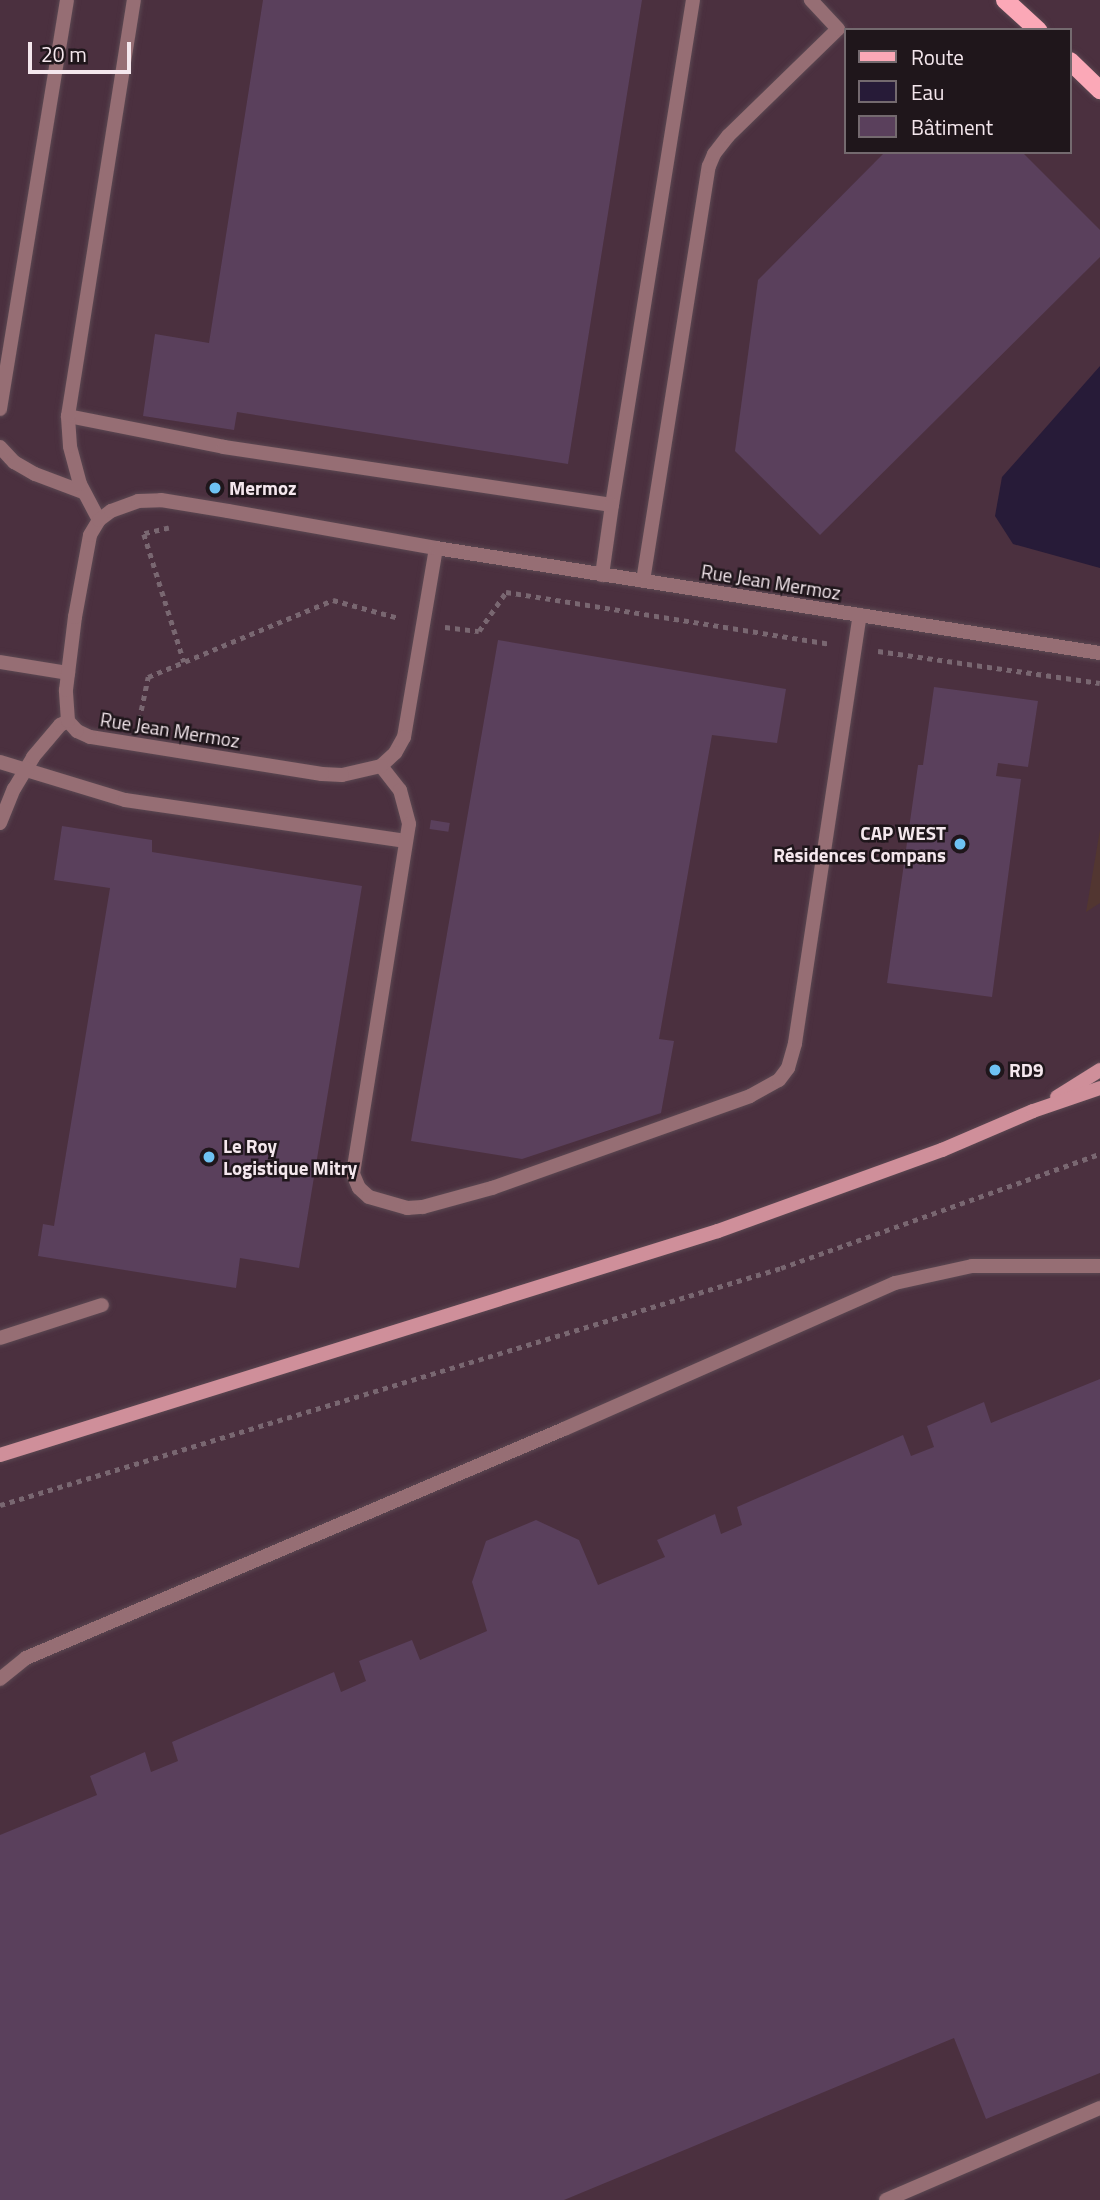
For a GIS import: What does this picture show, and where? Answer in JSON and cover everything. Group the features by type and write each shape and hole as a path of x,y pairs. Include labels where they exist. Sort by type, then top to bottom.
{"main road":[{"path":"1005,0 1036,28"},
{"path":"1072,63 1100,90"},
{"path":"1033,1111 1100,1070"},
{"path":"0,1457 718,1231 942,1150 1033,1111 1100,1088"}],"street":[{"path":"0,409 67,0"},
{"path":"0,823 24,771 60,725 68,721 65,706 68,673 86,548 99,520 83,492 70,446 68,416 134,0"},
{"path":"602,575 693,0"},
{"path":"643,581 709,166 714,154 728,136 838,29 811,0"},
{"path":"68,416 224,447 612,505"},
{"path":"0,447 14,461 35,474 83,492"},
{"name":"Rue Jean Mermoz","path":"99,520 111,511 138,501 176,503 602,575 1100,653"},
{"path":"436,548 404,737 395,753 381,766 400,790 407,806 406,841 353,1174 359,1188 369,1197 407,1208 423,1207 492,1188 750,1096 779,1080 788,1068 795,1043 860,615"},
{"path":"0,662 68,673"},
{"name":"Rue Jean Mermoz","path":"68,721 77,732 90,737 322,774 342,775 381,766"},
{"path":"0,762 125,800 406,841"},
{"path":"0,1679 26,1658 564,1429 895,1283 972,1266 1100,1266"},
{"path":"0,1338 102,1305"},
{"path":"886,2200 1100,2108"}],"path":[{"path":"176,503 173,527 144,534 184,662"},
{"path":"133,745 148,677 333,600 422,625 479,631 506,593 1100,684"},
{"path":"0,1505 781,1268 1100,1154"}],"shaded area":[{"path":"0,0 1100,0 1100,2200 0,2200"},
{"path":"1100,830 1100,903 1086,912"}],"water":[{"path":"1100,366 1100,568 1013,544 995,516 1002,477"}],"building":[{"path":"263,0 642,0 568,464 237,412 234,430 143,416 155,334 209,343"},
{"path":"883,154 1024,154 1100,230 1100,257 820,535 735,451 758,280"},
{"path":"498,640 786,689 777,743 712,735 659,1039 674,1041 661,1113 522,1159 411,1141"},
{"name":"CAP WEST Résidences Compans","path":"934,687 1038,701 1028,767 998,763 996,776 1021,779 992,997 887,983 918,765 923,765"},
{"path":"431,820 450,823 448,832 430,829"},
{"path":"62,826 152,840 152,852 362,886 299,1268 240,1258 236,1288 38,1256 43,1224 54,1226 110,888 54,880"},
{"path":"1100,1379 1100,2073 986,2119 954,2038 564,2200 0,2200 0,1835 97,1795 90,1776 145,1752 151,1772 178,1761 172,1742 334,1672 341,1692 366,1681 359,1661 412,1640 420,1660 487,1631 472,1582 486,1541 536,1520 579,1540 598,1585 665,1557 657,1540 715,1514 721,1534 742,1525 737,1507 903,1435 911,1456 934,1447 927,1426 984,1402 991,1423"}],"place":[{"name":"Mermoz","path":"215,488"},
{"name":"CAP WEST Résidences Compans","path":"960,844"},
{"name":"RD9","path":"995,1070"},
{"name":"Le Roy Logistique Mitry","path":"209,1157"}]}
